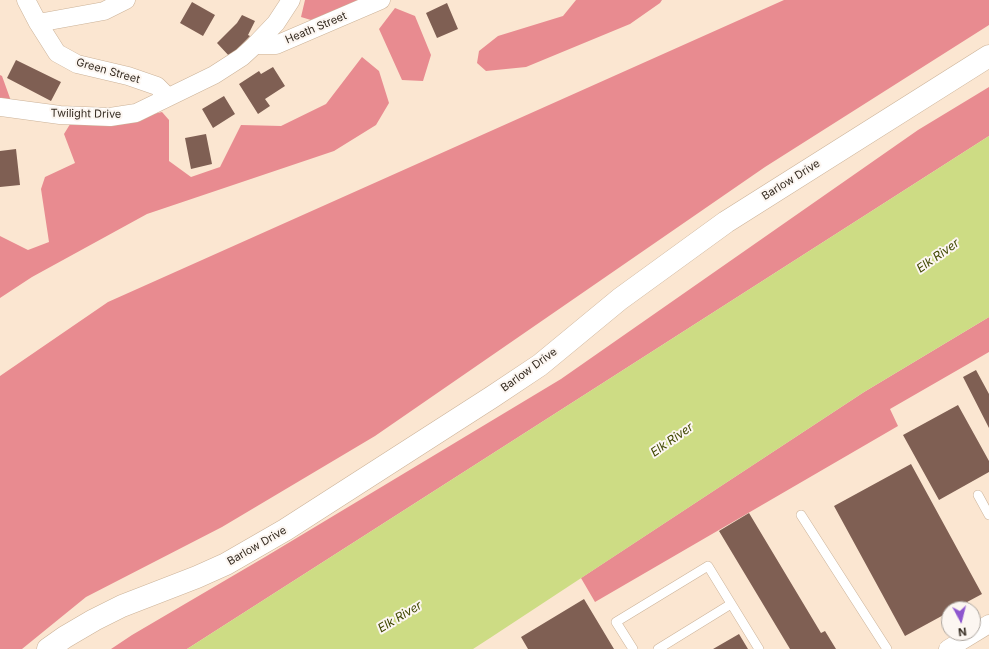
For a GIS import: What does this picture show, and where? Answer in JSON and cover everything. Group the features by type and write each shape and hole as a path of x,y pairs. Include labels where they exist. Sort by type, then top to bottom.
{"street":[{"name":"Green Street","path":"26,0 57,53 77,64 128,76 157,86 168,97"},
{"path":"38,22 104,11 126,0"},
{"path":"168,97 214,75 242,57 276,23 291,0"},
{"name":"Heath Street","path":"255,45 276,46 381,0"},
{"name":"Barlow Drive","path":"48,649 64,637 94,620 122,606 226,564 285,530 540,365 620,299 726,222 989,56"},
{"name":"Twilight Drive","path":"0,107 60,115 110,117 136,113 168,97"},
{"path":"948,649 989,626"}],"lane":[{"path":"978,495 989,515"},
{"path":"801,514 887,649"},
{"path":"633,649 616,622 708,566 759,649"},
{"path":"658,649 731,604"}],"shaded area":[{"path":"305,0 362,0 311,20 301,17"},
{"path":"576,0 662,0 630,24 526,67 486,71 477,63 479,51 498,36 563,16"},
{"path":"784,0 989,0 989,25 765,167 375,436 222,527 86,597 22,649 0,649 0,376 108,302"},
{"path":"395,8 415,16 431,55 423,81 402,80 379,29"},
{"path":"362,57 379,71 389,103 376,125 334,151 147,214 32,277 0,298 0,236 28,250 49,242 41,189 45,177 75,163 64,134 72,121 112,123 162,112 169,120 169,161 191,177 220,167 241,125 281,126 326,104"},
{"path":"0,75 2,76 11,101 0,103"},
{"path":"989,87 989,136 187,649 111,649 132,635 561,379 918,130"},
{"path":"989,317 989,352 890,409 898,426 595,602 581,578 864,392"}],"water":[{"name":"Elk River","path":"989,136 989,317 864,392 473,649 187,649"}],"building":[{"path":"192,2 215,15 203,36 180,23"},
{"path":"447,3 458,29 437,38 426,13"},
{"path":"242,15 255,21 248,35 250,36 230,57 217,43 237,23"},
{"path":"16,60 61,82 51,101 7,78"},
{"path":"273,67 285,86 265,99 270,106 258,114 239,84 259,71 261,74"},
{"path":"224,96 235,114 213,128 202,109"},
{"path":"206,134 212,164 191,169 185,138"},
{"path":"16,149 20,185 0,187 0,151"},
{"path":"976,370 989,394 989,428 963,377"},
{"path":"958,405 989,461 989,472 939,500 903,435"},
{"path":"911,464 982,594 969,601 941,601 941,616 905,636 834,506"},
{"path":"749,513 821,633 825,631 836,649 790,649 719,531"},
{"path":"584,599 614,649 528,649 521,637"},
{"path":"739,634 748,649 713,649"}]}
